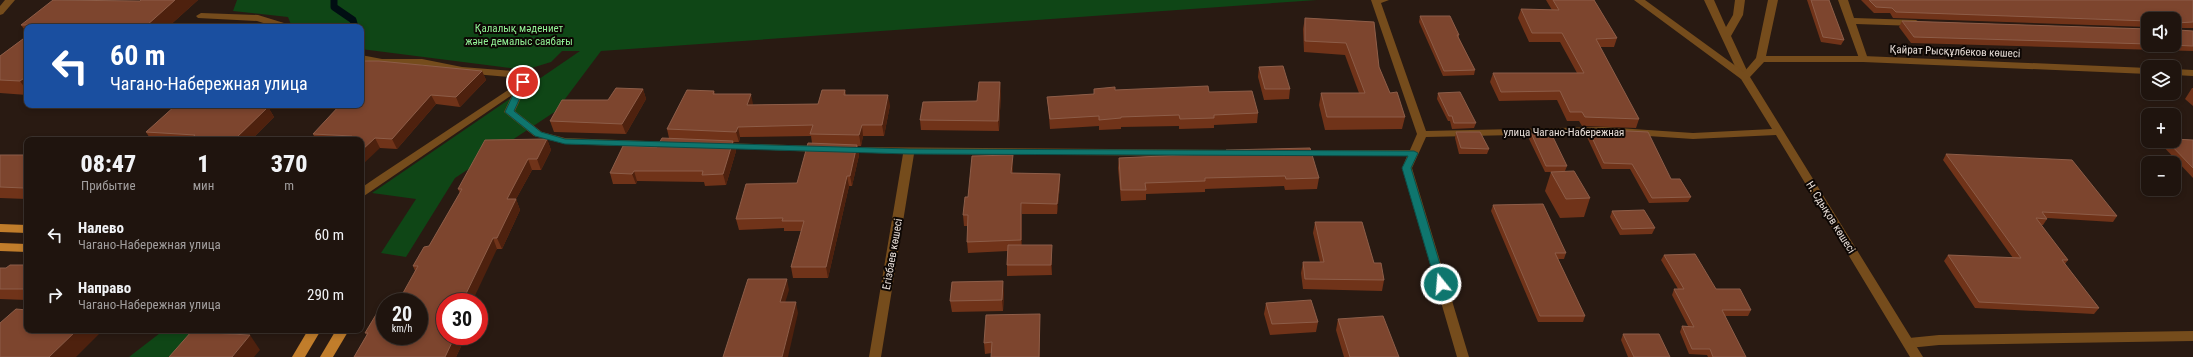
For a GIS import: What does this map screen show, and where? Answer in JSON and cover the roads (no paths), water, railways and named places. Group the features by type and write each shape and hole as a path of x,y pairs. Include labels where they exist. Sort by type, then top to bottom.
{"main road":[{"path":"0,228 24,229"},
{"path":"0,247 24,248"},
{"path":"298,357 313,333"},
{"path":"326,357 341,333"}],"street":[{"path":"0,12 10,0"},
{"path":"1384,0 1376,0 1422,134 1407,168 1463,357"},
{"path":"1639,0 1745,77 1761,59 1773,0"},
{"name":"Н. Сдықов көшесі","path":"1709,0 1745,77 1917,357"},
{"path":"1726,36 1738,15 1740,0"},
{"path":"1843,0 1863,59"},
{"path":"201,16 258,18 278,24"},
{"path":"1850,21 1928,23"},
{"path":"364,59 382,62 422,62 462,70 512,74 523,82"},
{"name":"Қайрат Рысқұлбеков көшесі","path":"1761,59 1863,59 2141,71"},
{"path":"2181,72 2193,73"},
{"path":"523,82 509,112 538,134 565,142 682,145"},
{"path":"364,192 408,158 479,115 523,82"},
{"name":"улица Чагано-Набережная","path":"1422,134 1603,130 1694,136 1778,132"},
{"path":"706,146 909,152 1248,153"},
{"name":"Егізбаев көшесі","path":"875,357 909,152"},
{"path":"1288,153 1414,153"},
{"path":"1909,343 1939,340 2193,336"}],"waterway":[{"path":"334,0 334,7 353,20 354,24"}],"park label":[{"name":"Қалалық мәдениет және демалыс саябағы","path":"519,34"}]}
